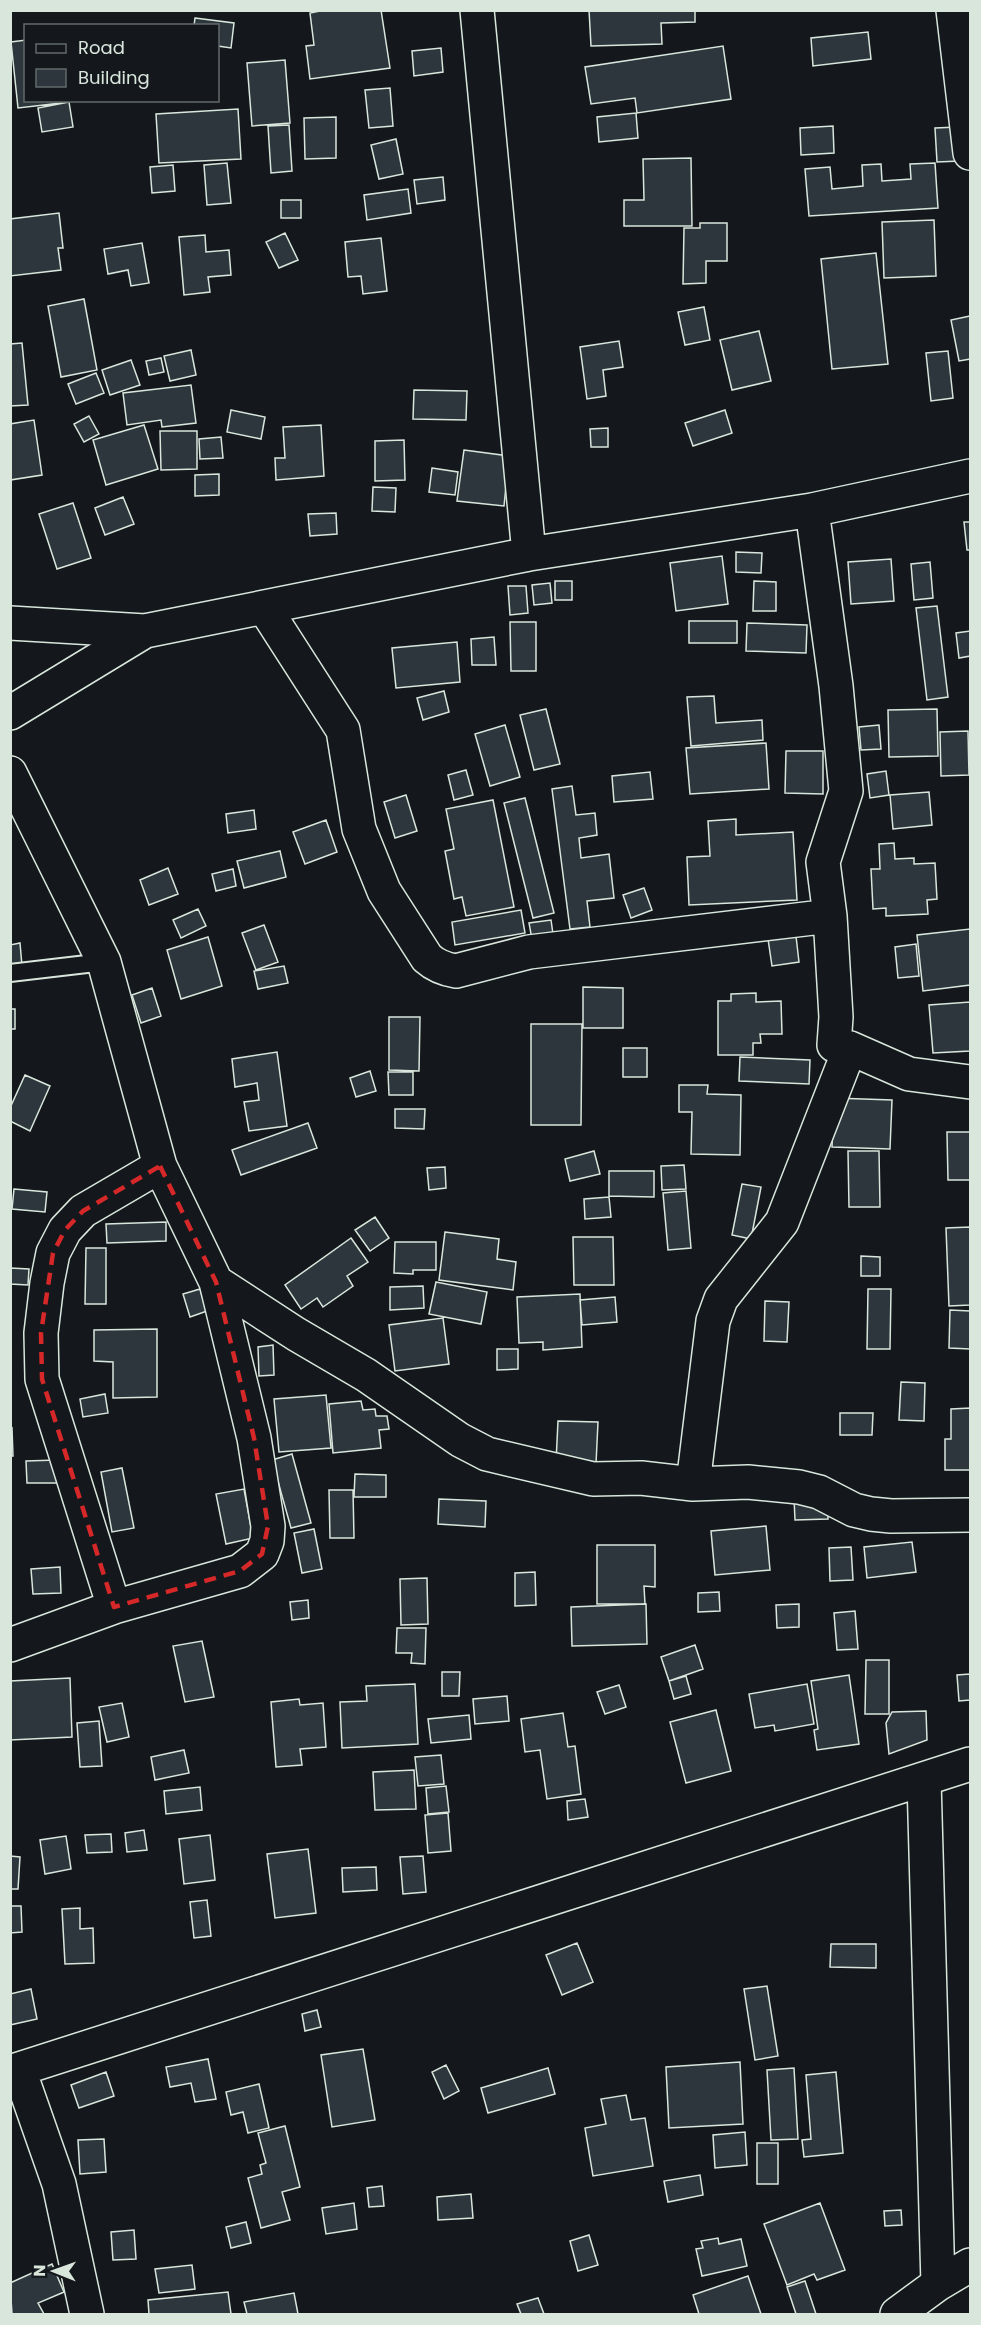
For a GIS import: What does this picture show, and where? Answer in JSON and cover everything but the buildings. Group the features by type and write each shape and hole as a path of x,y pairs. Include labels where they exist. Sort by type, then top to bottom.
{"street":[{"path":"477,10 529,554"},
{"path":"953,10 970,153"},
{"path":"10,623 145,631 529,554 812,510 970,476"},
{"path":"812,510 836,686 846,791 823,862 830,916 836,1017 834,1045 850,1048 909,1074 970,1082"},
{"path":"264,606 344,730 359,829 384,891 427,958 435,965 456,971 529,952 830,916"},
{"path":"10,713 145,631"},
{"path":"10,773 104,962 160,1166 216,1282 254,1438 265,1504 267,1541 262,1554 240,1571 114,1607 10,1645"},
{"path":"693,1484 713,1321 721,1299 782,1222 850,1048"},
{"path":"114,1607 42,1379 42,1323 53,1253 65,1230 83,1211 160,1166"},
{"path":"216,1282 296,1334 366,1375 460,1440 487,1454 594,1479 641,1478 693,1484 748,1482 800,1487 819,1492 854,1510 870,1514 970,1515"},
{"path":"87,2314 59,2184 15,2071 970,1764"},
{"path":"924,1780 938,2284"},
{"path":"897,2314 938,2284 970,2265"}],"lane":[{"path":"10,973 104,962"}],"highlighted area":[{"path":"160,1166 216,1282 254,1438 268,1526 262,1554 240,1571 114,1607 42,1379 41,1333 53,1253 65,1230 83,1211"}]}
